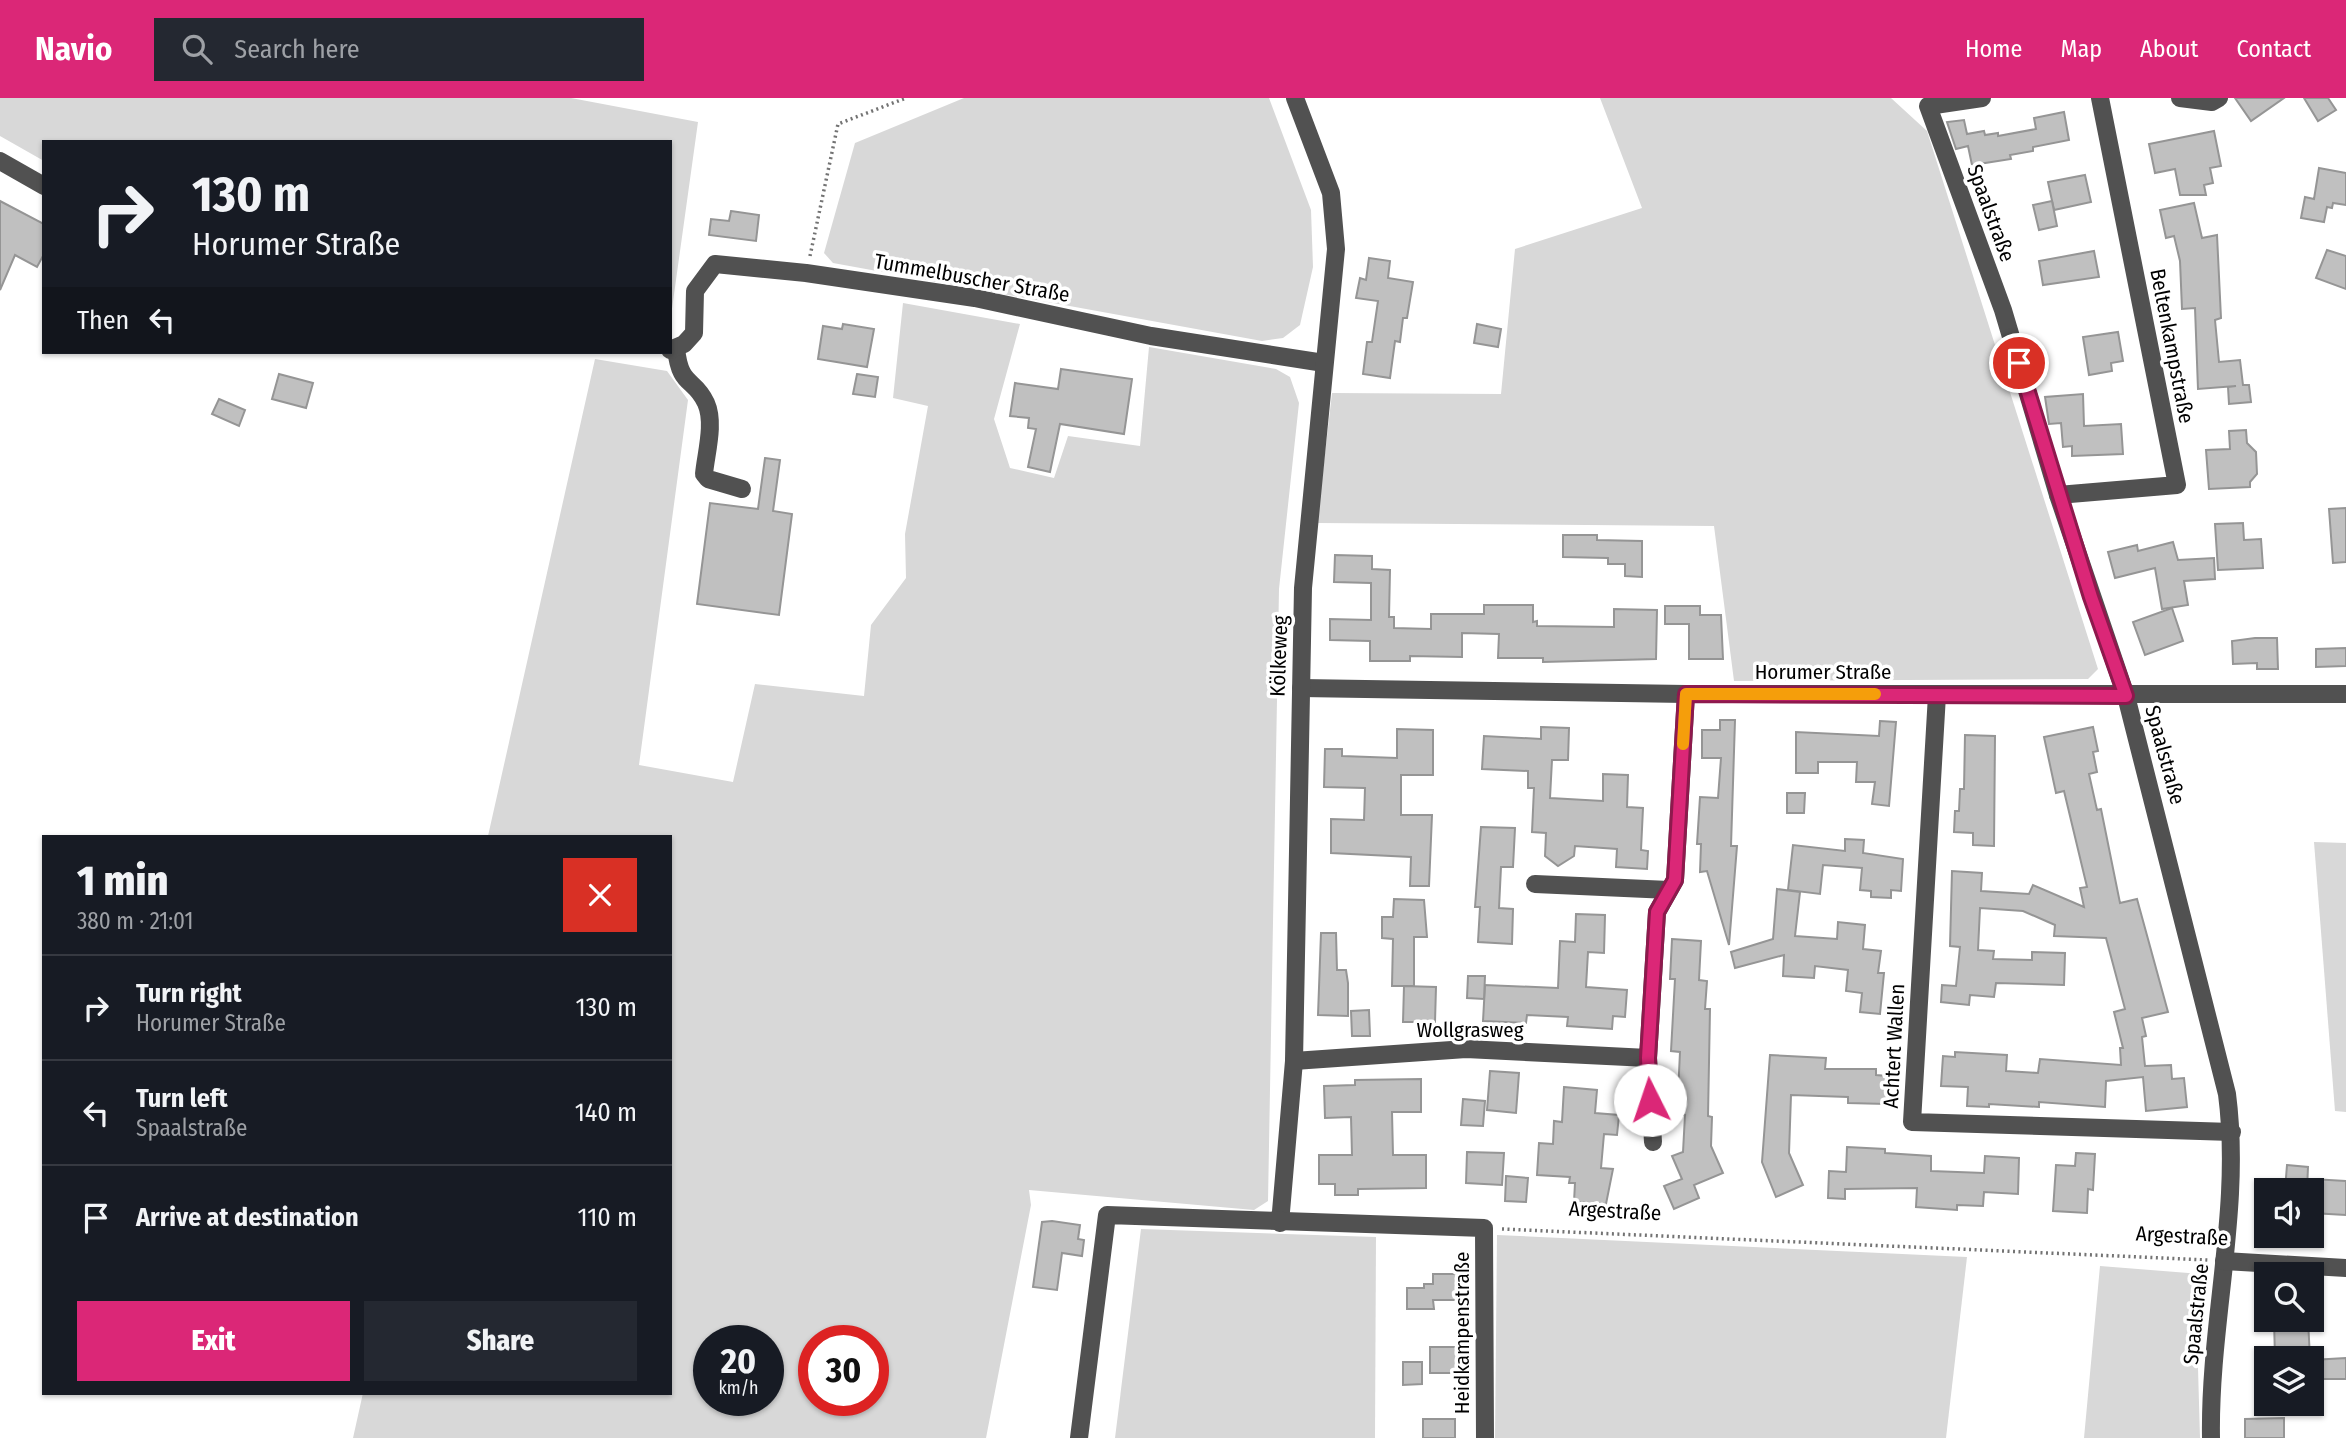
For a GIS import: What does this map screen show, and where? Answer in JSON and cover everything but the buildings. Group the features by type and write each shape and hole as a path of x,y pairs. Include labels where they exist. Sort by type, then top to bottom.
{"street":[{"name":"Kölkeweg","path":"1280,1223 1294,1060 1303,589 1336,248 1331,193 1296,98"},
{"name":"Spaalstraße","path":"1982,98 1927,106 2003,310 2058,495 2126,696 2227,1094 2232,1132 2224,1261 2216,1327 2211,1438"},
{"name":"Beltenkampstraße","path":"2058,495 2177,485 2100,98"},
{"path":"2180,98 2213,102 2219,98"},
{"path":"0,161 42,185"},
{"name":"Tummelbuscher Straße","path":"672,349 694,333 695,291 715,264 806,273 975,298 1151,336 1324,363"},
{"path":"672,352 681,374 707,405 710,421 704,474 708,479 743,489"},
{"name":"Horumer Straße","path":"1301,688 1686,694 2346,694"},
{"path":"1653,1142 1648,1058 1657,912 1675,880 1686,694"},
{"name":"Achtert Wallen","path":"1937,695 1912,1122 2232,1132"},
{"path":"1535,884 1669,890"},
{"name":"Wollgrasweg","path":"1294,1060 1466,1049 1648,1058"},
{"path":"1079,1438 1107,1215 1484,1228"},
{"name":"Heidkampenstraße","path":"1484,1228 1485,1438"},
{"name":"Argestraße","path":"2224,1261 2346,1268"}],"path":[{"path":"806,273 838,124 906,98"},
{"name":"Argestraße","path":"1484,1228 2224,1261"}],"shaded area":[{"path":"0,98 571,98 698,122 672,309 672,140 42,140 42,160 0,136"},
{"path":"964,98 1269,98 1311,210 1313,267 1300,325 1283,338 1262,341 833,263 824,253 855,143"},
{"path":"1600,98 1891,98 1927,131 2098,669 2088,679 1734,681 1714,526 1317,523 1332,393 1501,394 1515,249 1642,208"},
{"path":"903,303 1020,324 994,419 1010,468 1054,478 1068,436 1140,446 1149,347 1276,369 1290,377 1299,403 1279,589 1268,1201 1254,1210 1029,1190 1031,1205 986,1438 353,1438 363,1395 672,1395 672,835 488,835 595,359 667,371 688,400 639,765 733,782 755,684 864,696 871,625 906,578 905,534 928,406 893,398"},
{"path":"2314,842 2346,843 2346,1112 2335,1111"},
{"path":"1141,1229 1376,1237 1375,1438 1115,1438"},
{"path":"1497,1235 1967,1257 1946,1438 1495,1438"},
{"path":"2100,1266 2201,1274 2198,1368 2200,1438 2084,1438"}],"slow traffic":[{"path":"1683,744 1686,694 1875,694"}],"route":[{"path":"1650,1100 1648,1058 1657,912 1675,880 1686,694 2126,696 2058,495 2019,363"}]}
